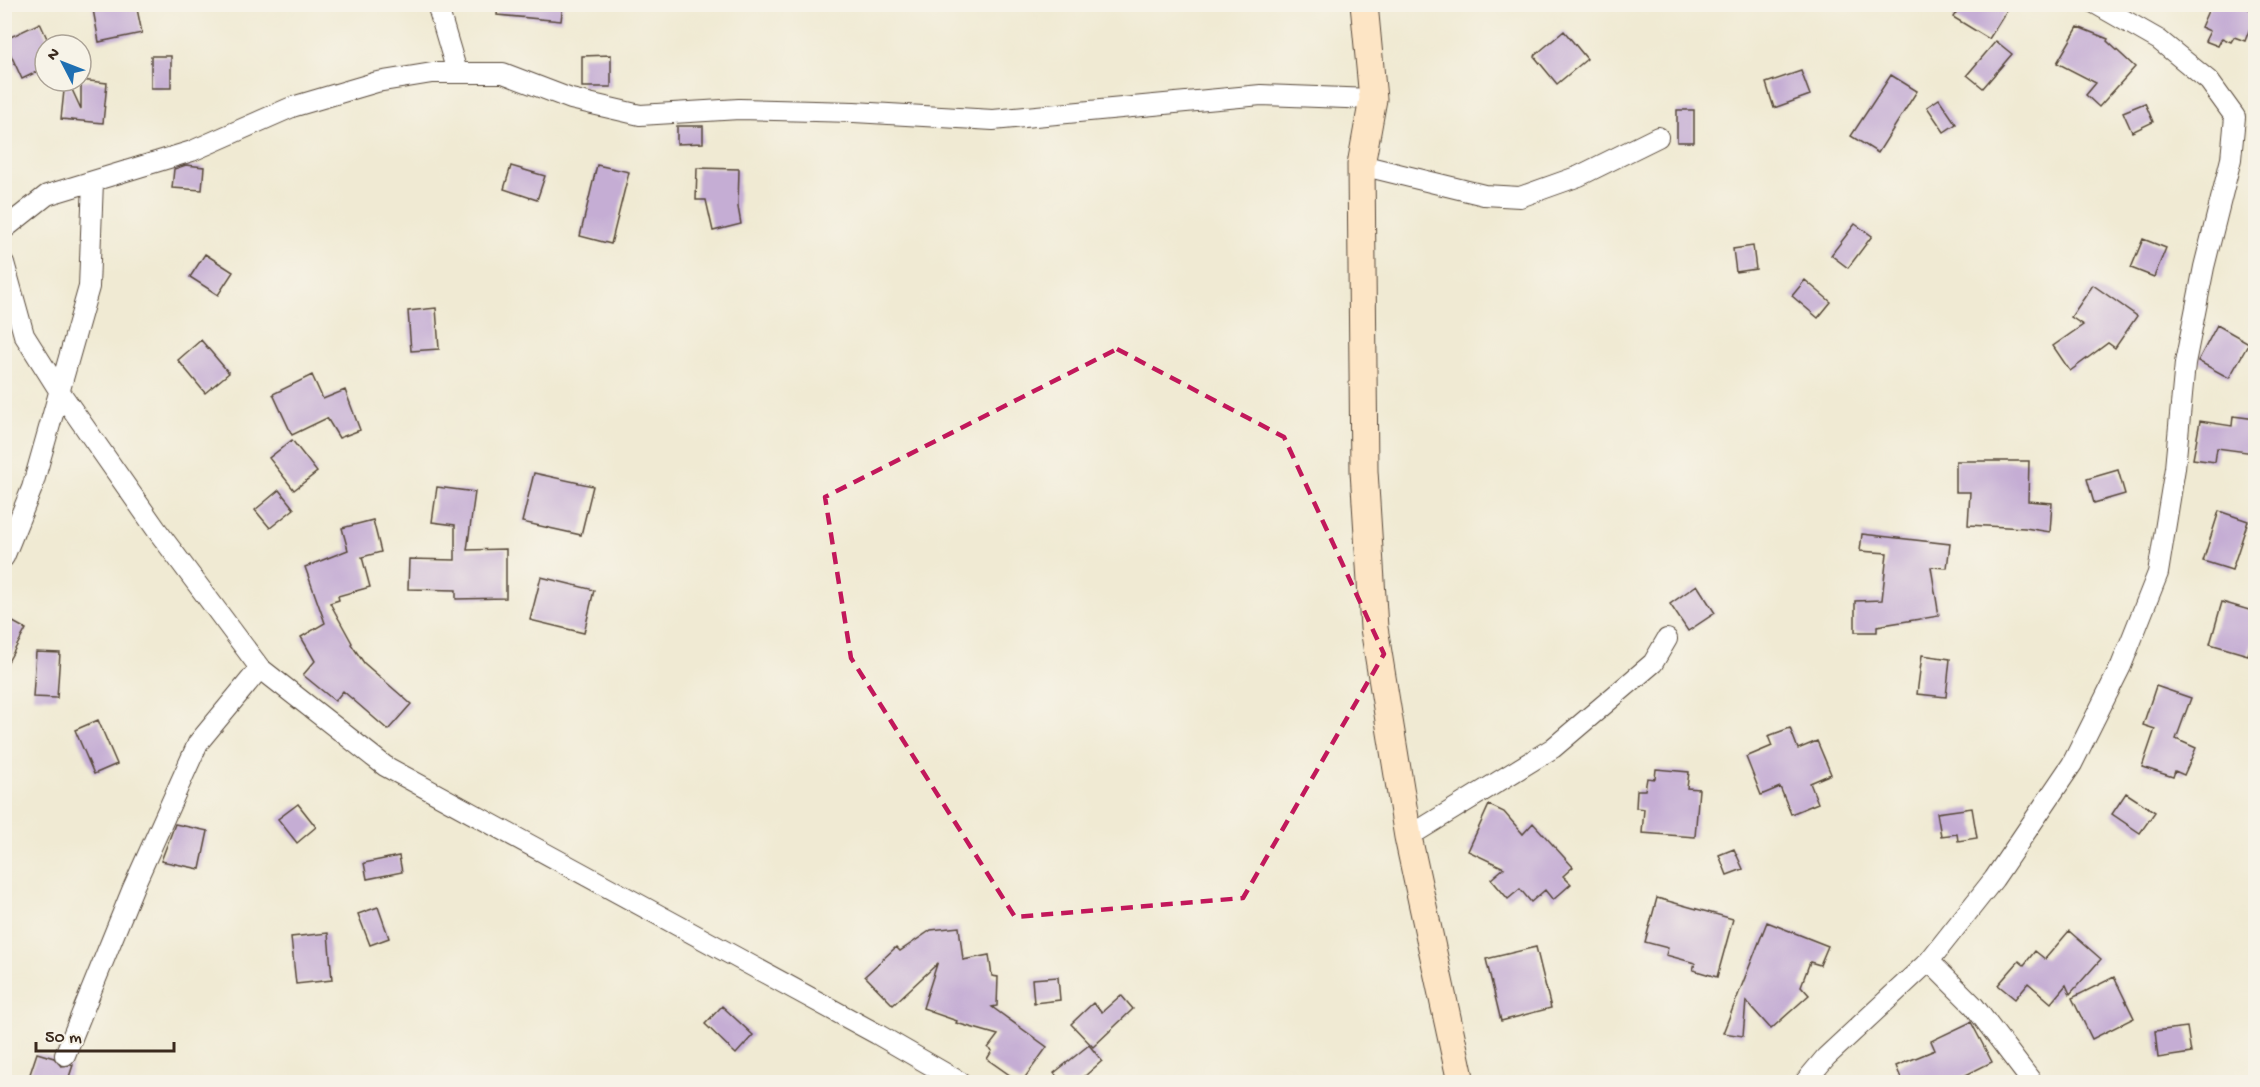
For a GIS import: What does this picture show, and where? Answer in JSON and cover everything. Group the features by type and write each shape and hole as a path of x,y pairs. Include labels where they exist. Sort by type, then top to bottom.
{"street":[{"path":"437,4 458,72"},
{"path":"1364,4 1373,99 1361,165 1364,471 1374,628 1408,837 1461,1083"},
{"path":"1804,1083 1826,1057 1929,961 1994,879 2072,764 2121,666 2158,573 2175,468 2185,363 2204,267 2231,159 2235,117 2209,81 2159,40 2096,4"},
{"path":"4,229 47,195 192,151 292,106 377,82 432,73 503,73 571,99 640,115 751,110 854,112 993,120 1261,95 1373,99"},
{"path":"1361,165 1484,195 1520,197 1579,176 1658,137"},
{"path":"4,557 32,488 89,287 93,181"},
{"path":"4,263 24,335 60,392 156,529 260,668 385,766 877,1034 960,1083"},
{"path":"1408,837 1553,748 1653,663 1667,639"},
{"path":"65,1055 133,888 198,743 260,668"},
{"path":"1929,961 1974,1006 2031,1083"}],"highlighted area":[{"path":"1117,349 1284,437 1384,654 1243,898 1015,917 851,658 825,497"}],"building":[{"path":"92,4 136,4 142,33 99,42"},
{"path":"498,4 563,4 561,21 497,15"},
{"path":"1962,4 2011,4 1989,39 1953,17"},
{"path":"2211,4 2238,4 2256,12 2245,41 2234,37 2231,42 2222,38 2218,46 2205,41 2210,31 2201,27"},
{"path":"40,23 45,33 33,33 33,74 22,79 4,40"},
{"path":"2078,27 2108,39 2107,41 2135,67 2099,107 2086,95 2096,83 2057,63"},
{"path":"1564,31 1587,59 1557,84 1534,56"},
{"path":"1996,41 2012,54 1983,88 1967,75"},
{"path":"611,55 611,87 582,87 582,56"},
{"path":"151,56 171,56 171,88 151,88"},
{"path":"1801,71 1810,95 1774,108 1766,83"},
{"path":"1891,75 1917,91 1878,153 1851,136"},
{"path":"93,81 107,83 103,123 61,119 64,93 74,93 81,109 81,93 93,93"},
{"path":"1939,99 1956,124 1944,132 1927,107"},
{"path":"2145,103 2153,122 2132,132 2123,112"},
{"path":"1677,110 1694,110 1694,142 1677,142"},
{"path":"677,126 703,126 703,143 677,144"},
{"path":"186,165 204,167 202,190 172,188 174,169"},
{"path":"597,165 629,172 611,244 580,236"},
{"path":"511,166 545,176 537,200 504,189"},
{"path":"697,168 739,169 738,207 741,224 713,231 706,200 696,200"},
{"path":"1855,224 1872,236 1848,268 1831,255"},
{"path":"2143,239 2166,248 2154,277 2131,268"},
{"path":"1753,246 1756,269 1736,272 1733,249"},
{"path":"205,254 233,272 218,295 190,277"},
{"path":"1805,280 1831,302 1818,318 1792,296"},
{"path":"2093,285 2137,316 2115,348 2108,343 2070,371 2053,346 2083,325 2071,317"},
{"path":"436,308 439,349 411,351 408,311"},
{"path":"2217,325 2249,343 2229,378 2198,361"},
{"path":"201,340 229,373 205,393 178,360"},
{"path":"312,375 323,399 345,390 360,430 339,438 327,418 292,435 273,394"},
{"path":"2233,416 2256,419 2254,453 2217,448 2215,462 2193,459 2200,421 2232,426"},
{"path":"292,440 317,472 294,490 269,458"},
{"path":"1956,461 2029,461 2028,501 2052,503 2050,532 2025,528 1968,525 1970,492 1956,492"},
{"path":"2118,470 2125,494 2094,503 2087,479"},
{"path":"534,473 593,486 581,535 522,522"},
{"path":"437,487 475,492 467,550 506,549 506,598 456,599 456,590 408,589 409,559 455,560 455,525 432,522"},
{"path":"279,490 294,509 270,528 255,510"},
{"path":"2219,511 2248,521 2232,570 2203,561"},
{"path":"373,520 381,552 362,557 370,587 338,596 339,600 330,603 351,644 364,663 411,704 388,730 343,691 335,701 303,675 315,661 301,637 325,623 305,567 348,550 342,528"},
{"path":"1862,534 1950,544 1947,568 1931,567 1939,616 1877,626 1877,632 1855,632 1855,601 1882,600 1887,553 1860,551"},
{"path":"541,577 594,590 584,633 530,620"},
{"path":"1697,585 1715,613 1688,631 1670,604"},
{"path":"2222,602 2256,612 2256,630 2248,655 2210,644"},
{"path":"4,617 26,629 4,669"},
{"path":"36,652 60,653 57,698 33,697"},
{"path":"1922,655 1950,659 1946,697 1917,694"},
{"path":"2156,686 2191,698 2176,739 2196,748 2184,775 2175,771 2173,777 2142,767 2155,729 2143,725"},
{"path":"98,720 117,764 94,774 75,730"},
{"path":"1790,728 1798,749 1817,741 1831,774 1810,783 1818,803 1791,814 1780,787 1761,795 1746,757 1772,746 1768,736"},
{"path":"1656,769 1689,772 1687,788 1699,789 1695,837 1642,833 1644,809 1636,808 1637,790 1645,790 1647,778 1655,779"},
{"path":"2126,793 2155,812 2140,833 2112,814"},
{"path":"298,804 316,827 297,843 278,819"},
{"path":"1489,805 1504,812 1523,834 1533,823 1573,867 1563,876 1571,884 1553,900 1545,890 1531,902 1520,889 1508,899 1491,879 1504,868 1468,851"},
{"path":"1972,808 1977,838 1958,841 1957,834 1941,836 1937,813"},
{"path":"175,824 208,831 200,869 161,861"},
{"path":"1734,849 1743,869 1727,875 1719,855"},
{"path":"399,856 402,872 367,879 364,863"},
{"path":"1657,898 1733,919 1717,977 1693,970 1695,963 1666,955 1668,948 1645,942"},
{"path":"378,907 389,938 370,945 358,914"},
{"path":"1767,922 1828,946 1820,965 1810,962 1801,986 1809,995 1771,1029 1746,1001 1743,1036 1723,1033"},
{"path":"959,927 963,960 989,955 992,976 998,977 997,1006 992,1007 1047,1047 1021,1083 987,1059 992,1051 988,1048 998,1035 956,1023 957,1021 923,1008 937,964 893,1005 865,976 896,947 900,951 931,930"},
{"path":"2069,931 2101,959 2070,994 2066,985 2051,1003 2028,983 2015,999 1998,985 2019,961 2024,965 2035,951 2045,959"},
{"path":"328,933 332,980 296,984 291,937"},
{"path":"1536,947 1551,1008 1501,1021 1486,959"},
{"path":"1058,977 1060,1000 1034,1003 1032,979"},
{"path":"2114,977 2134,1018 2092,1039 2072,998"},
{"path":"1121,995 1133,1009 1093,1047 1071,1024 1093,1003 1102,1012"},
{"path":"722,1006 753,1035 736,1054 705,1024"},
{"path":"1971,1022 1992,1062 1950,1083 1903,1083 1896,1066 1935,1050 1931,1041"},
{"path":"2187,1027 2191,1053 2158,1058 2155,1031"},
{"path":"1089,1045 1102,1061 1077,1083 1062,1083 1054,1073"},
{"path":"37,1053 54,1058 61,1066 73,1065 67,1083 27,1083"}]}
